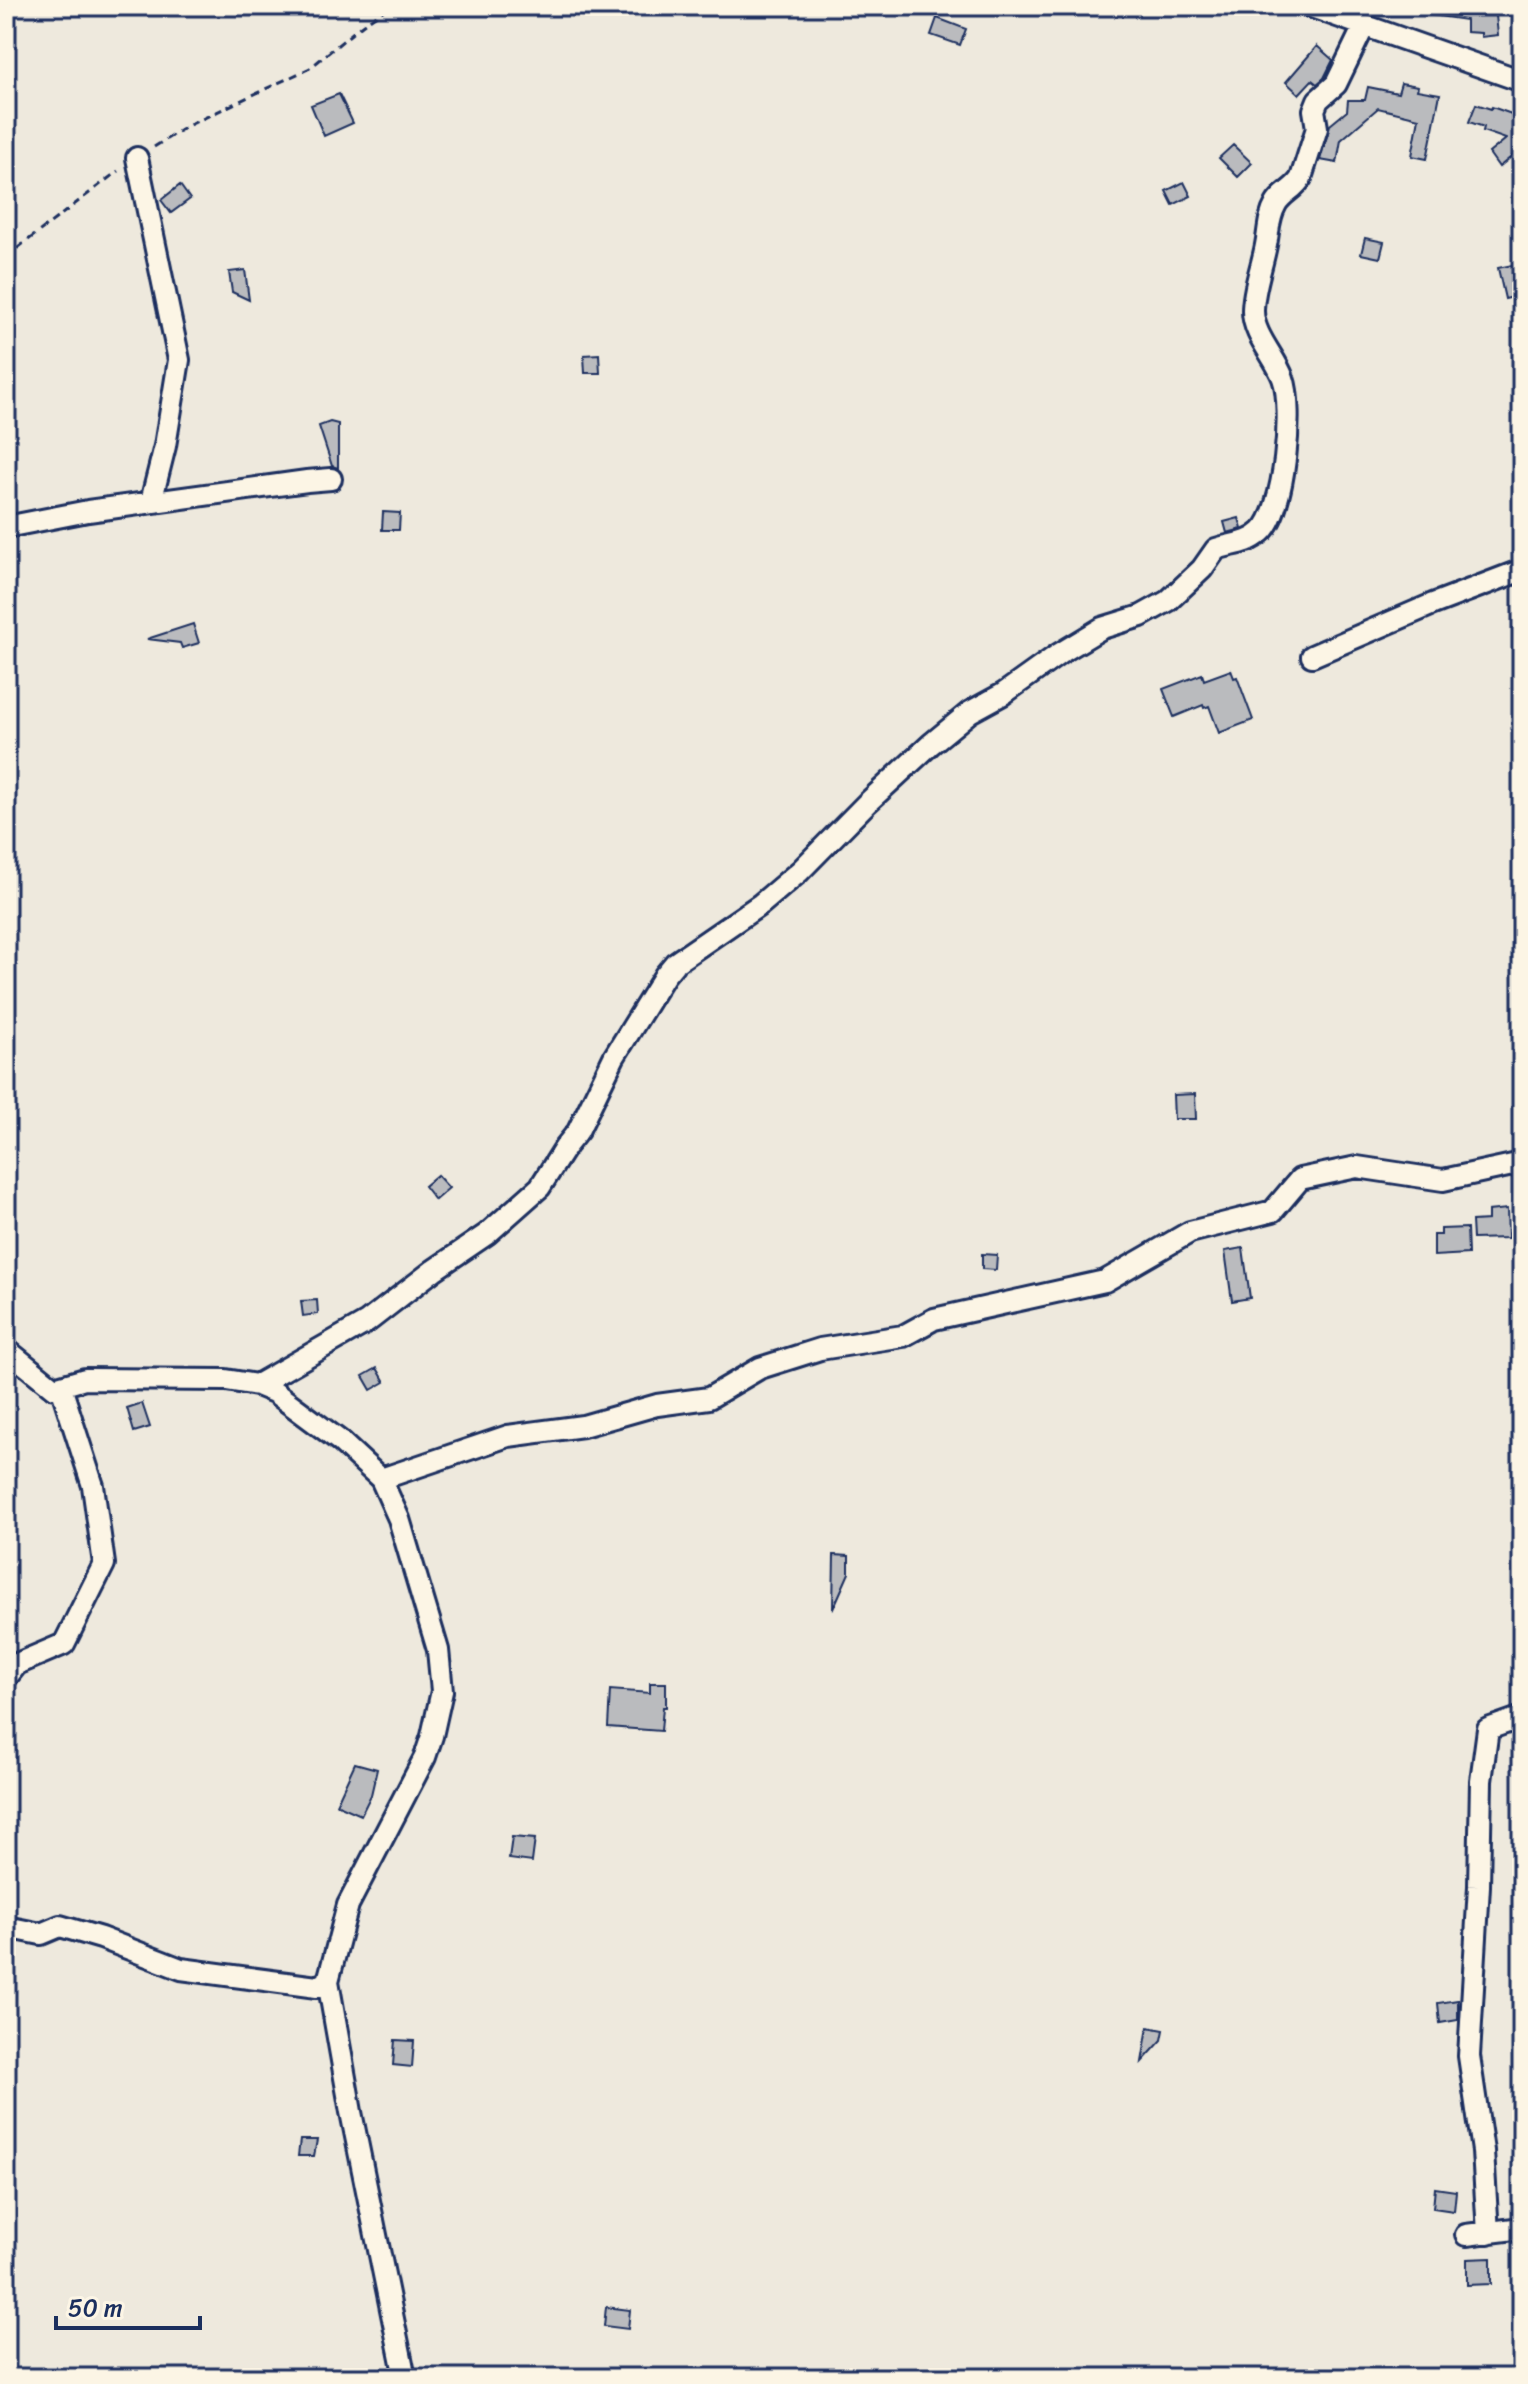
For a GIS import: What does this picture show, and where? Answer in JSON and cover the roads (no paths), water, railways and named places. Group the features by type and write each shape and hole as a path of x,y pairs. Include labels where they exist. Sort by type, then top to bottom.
{"street":[{"path":"1309,6 1517,77"},
{"path":"257,1385 367,1322 487,1234 540,1187 578,1131 614,1057 675,963 761,904 800,871 931,744 970,712 1003,694 1102,628 1141,616 1168,601 1202,569 1216,549 1241,545 1263,531 1282,482 1288,405 1284,380 1256,326 1253,313 1267,225 1281,197 1301,178 1317,128 1314,110 1318,100 1336,84 1364,26"},
{"path":"137,158 179,360 165,446 151,502"},
{"path":"6,527 88,511 331,479"},
{"path":"1312,656 1522,570"},
{"path":"381,1479 508,1436 583,1426 657,1405 709,1398 760,1368 820,1349 903,1336 934,1319 1105,1281 1190,1232 1273,1211 1300,1179 1357,1167 1443,1180 1522,1163"},
{"path":"6,1349 54,1388 85,1379 226,1380 257,1385 274,1392 340,1441 381,1479 399,1519 438,1650 442,1691 425,1757 348,1905 328,1981 353,2126 405,2378"},
{"path":"6,1678 17,1664 64,1644 104,1564 93,1486 61,1387"},
{"path":"1488,2233 1483,2151 1469,2056 1479,1886 1481,1781 1488,1729 1522,1717"},
{"path":"6,1927 41,1934 60,1926 101,1938 181,1969 317,1987 328,1981"},
{"path":"1466,2235 1522,2228"}]}
